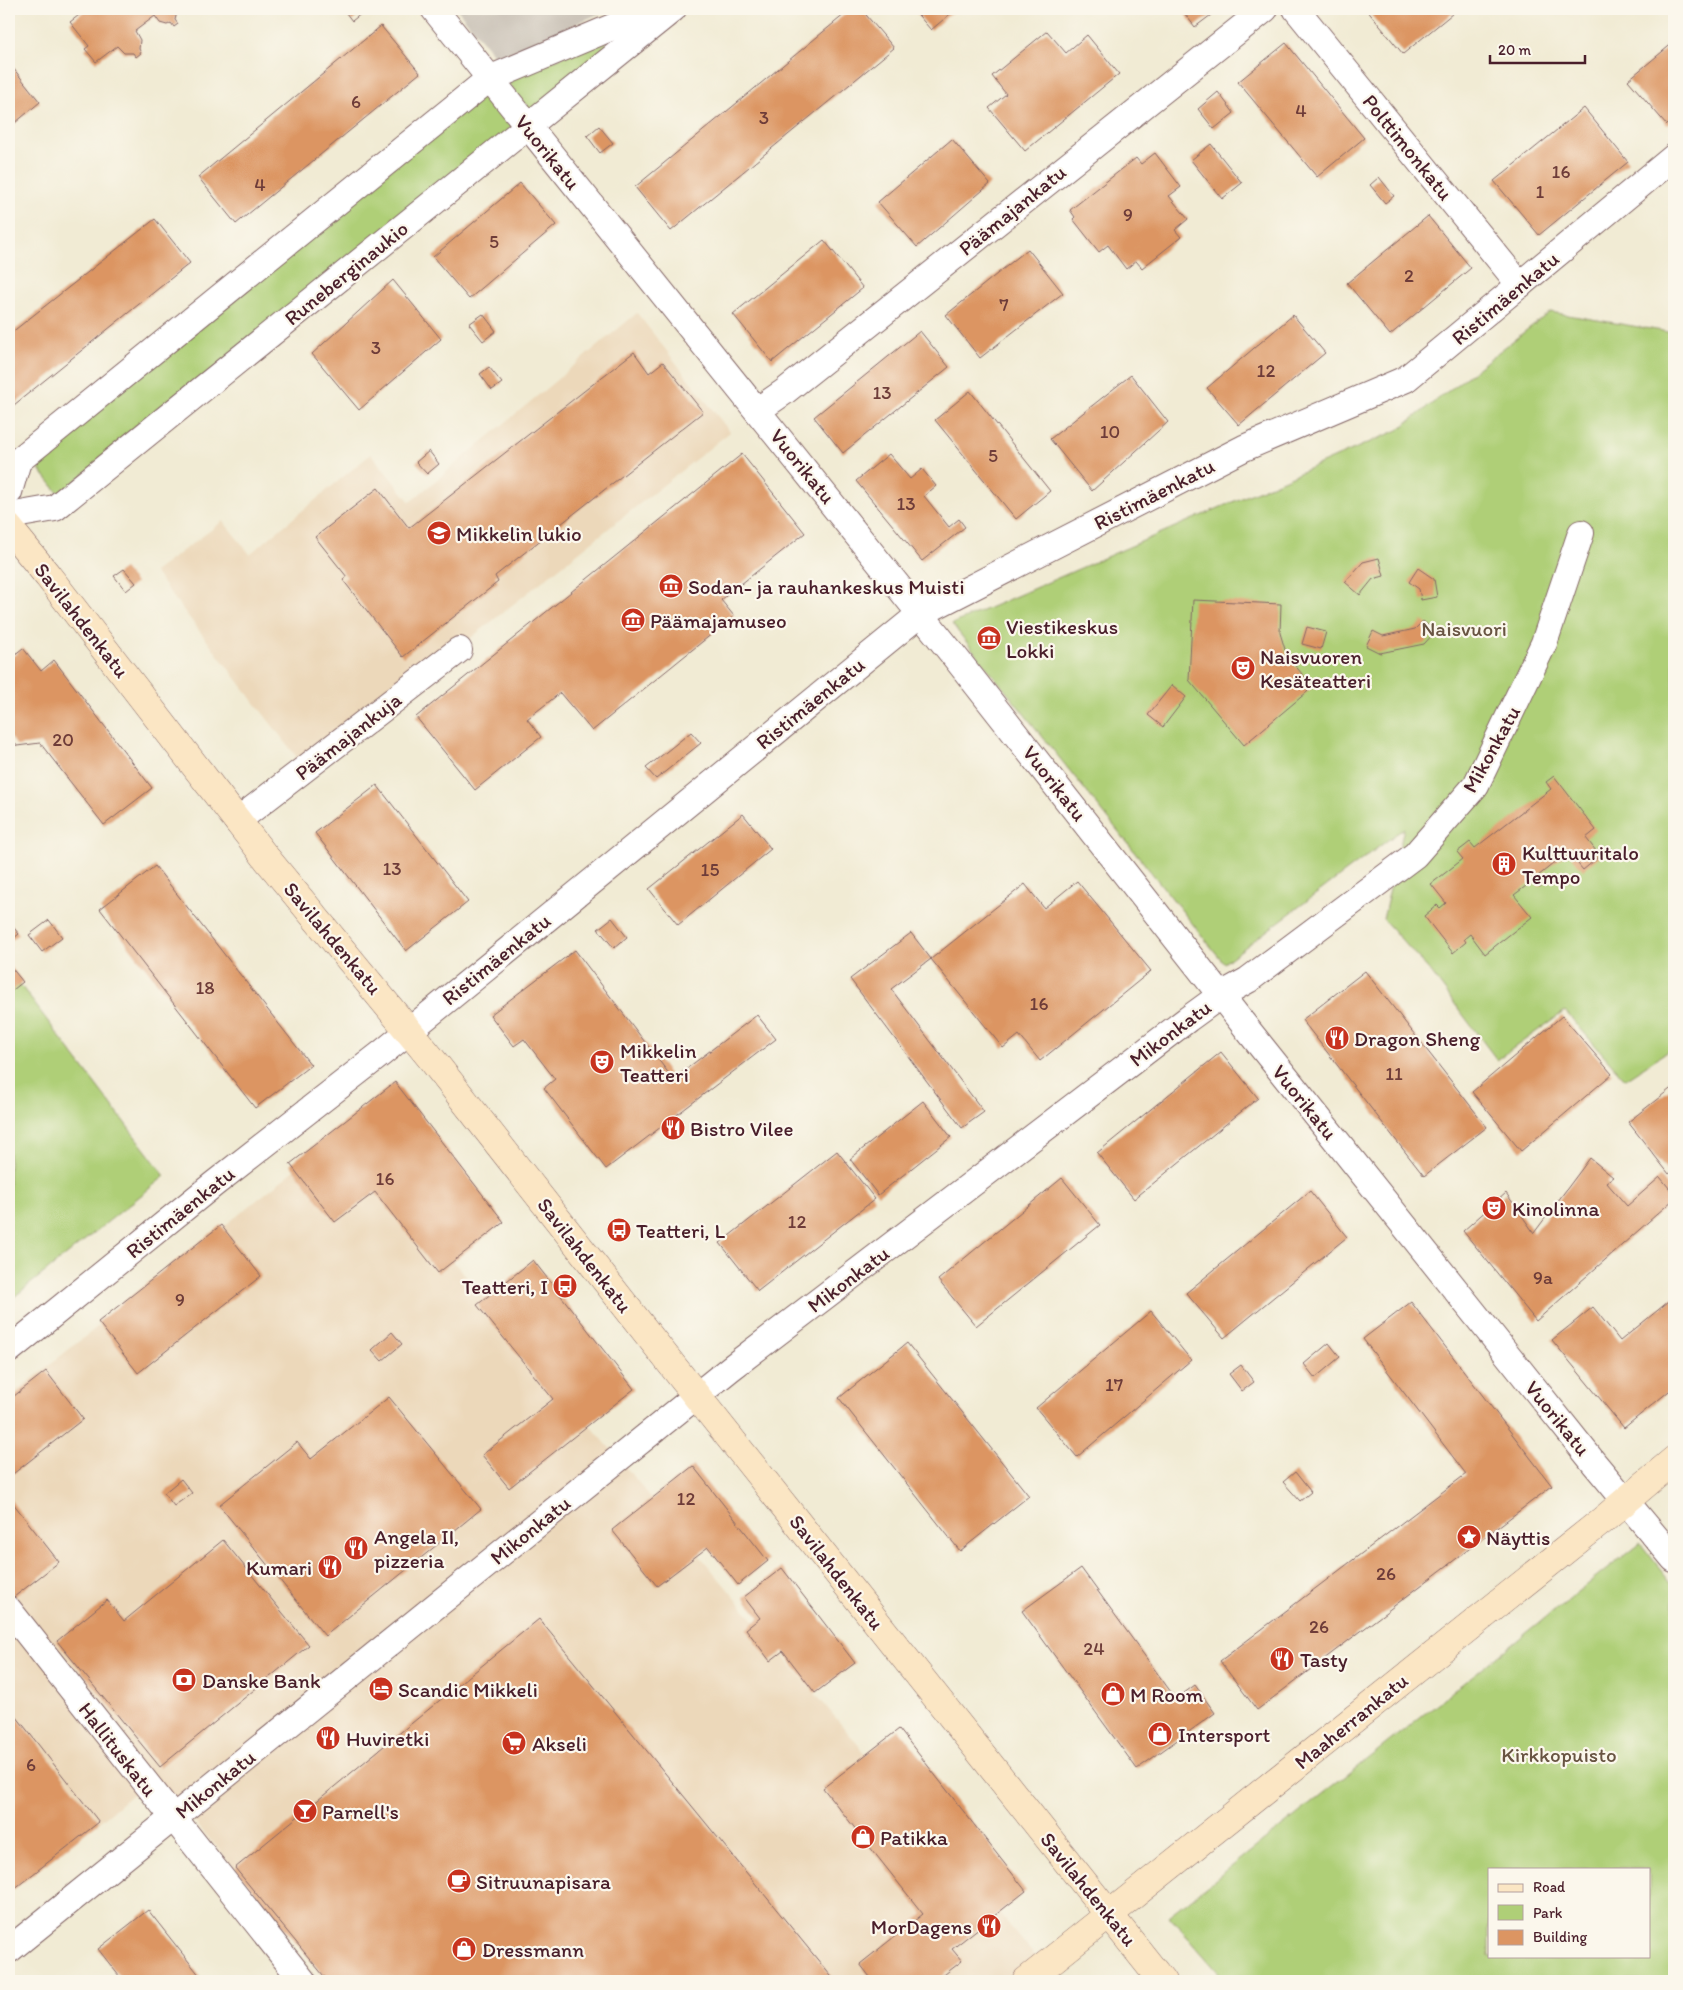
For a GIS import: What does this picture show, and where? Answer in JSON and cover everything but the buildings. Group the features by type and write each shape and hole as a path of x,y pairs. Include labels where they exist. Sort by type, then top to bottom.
{"main road":[{"name":"Savilahdenkatu","path":"9,528 237,821 408,1031 1162,1981"},
{"name":"Maaherrankatu","path":"1026,1981 1674,1460"}],"street":[{"name":"Vuorikatu","path":"434,9 758,410 1594,1463 1674,1559"},
{"path":"9,492 18,461 490,79 655,9"},
{"name":"Runeberginaukio","path":"9,516 54,508 673,9"},
{"name":"Päämajankatu","path":"758,410 784,392 1265,9"},
{"name":"Polttimonkatu","path":"1296,9 1520,285"},
{"name":"Ristimäenkatu","path":"9,1350 214,1184 382,1053 920,614 1244,448 1406,379 1674,157"},
{"name":"Mikonkatu","path":"9,1950 696,1396 1221,995 1248,980 1415,855 1476,784 1544,643 1581,533"},
{"name":"Päämajankuja","path":"237,821 459,650"},
{"name":"Hallituskatu","path":"9,1610 303,1981"}],"shaded area":[{"path":"457,9 610,9 496,58"},
{"name":"Mikkelin lukio","path":"637,313 730,432 306,769 154,572 223,521 250,554 371,454 410,502"},
{"path":"344,1131 1056,1981 328,1981 235,1868 154,1776 9,1893 9,1397"}],"green space":[{"path":"645,22 531,112 506,80"},
{"path":"491,88 520,123 59,494 31,459"},
{"name":"Naisvuori","path":"1550,312 1674,333 1674,1047 1625,1079 1565,1011 1497,1060 1430,971 1383,919 1404,828 1224,963 952,624 1398,430"},
{"path":"9,970 165,1176 9,1301"},
{"name":"Kirkkopuisto","path":"1640,1543 1674,1586 1674,1981 1226,1981 1169,1916"}],"place":[{"name":"Mikkelin lukio","path":"439,533"},
{"name":"Sodan- ja rauhankeskus Muisti","path":"671,586"},
{"name":"Päämajamuseo","path":"633,620"},
{"name":"Viestikeskus Lokki","path":"989,638"},
{"name":"Naisvuoren Kesäteatteri","path":"1243,668"},
{"name":"Kulttuuritalo Tempo","path":"1504,864"},
{"name":"Dragon Sheng","path":"1337,1038"},
{"name":"Mikkelin Teatteri","path":"602,1062"},
{"name":"Bistro Vilee","path":"673,1128"},
{"name":"Kinolinna","path":"1494,1208"},
{"name":"Teatteri, L","path":"619,1230"},
{"name":"Teatteri, I","path":"565,1286"},
{"name":"Näyttis","path":"1469,1537"},
{"name":"Angela II, pizzeria","path":"356,1548"},
{"name":"Kumari","path":"330,1567"},
{"name":"Tasty","path":"1282,1659"},
{"name":"Danske Bank","path":"184,1680"},
{"name":"Scandic Mikkeli","path":"381,1689"},
{"name":"M Room","path":"1113,1694"},
{"name":"Intersport","path":"1160,1734"},
{"name":"Huviretki","path":"328,1738"},
{"name":"Akseli","path":"514,1743"},
{"name":"Parnell's","path":"305,1811"},
{"name":"Patikka","path":"863,1837"},
{"name":"Sitruunapisara","path":"459,1881"},
{"name":"MorDagens","path":"989,1926"},
{"name":"Dressmann","path":"464,1949"}]}
